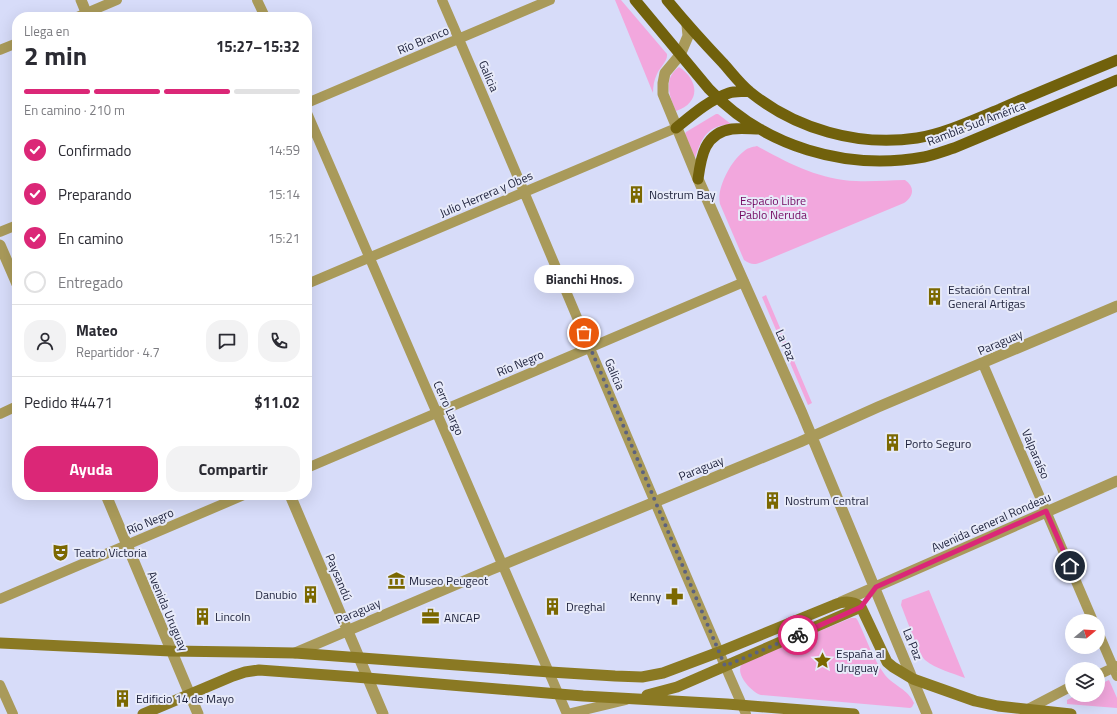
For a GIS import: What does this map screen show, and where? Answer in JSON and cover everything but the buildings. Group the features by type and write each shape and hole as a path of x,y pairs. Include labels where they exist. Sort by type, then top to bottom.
{"main road":[{"name":"Rambla Sud América","path":"635,0 680,55 718,98 741,117 760,129 798,147 829,157 882,162 926,157 954,148 1117,80"},
{"name":"Rambla Sud América","path":"667,0 687,25 749,91 784,115 834,134 860,139 886,140 917,138 948,130 1117,60"},
{"path":"676,128 695,112 718,98 731,92 749,91"},
{"path":"698,179 701,157 705,145 712,138 721,132 732,129 760,129"},
{"path":"840,602 854,603 861,607"},
{"name":"Avenida General Rondeau","path":"0,643 171,651 295,653 550,672 642,676 663,674 840,602"},
{"name":"Avenida General Rondeau","path":"636,698 677,686 861,607"},
{"name":"La Paz","path":"861,607 887,662 913,679"},
{"path":"143,714 233,676 245,672 260,670 558,694 636,698 744,709 854,714"},
{"path":"913,679 975,701 998,706 1071,714"}],"street":[{"path":"81,0 83,12"},
{"path":"92,12 117,0"},
{"path":"257,0 263,12"},
{"name":"Galicia","path":"442,0 744,709"},
{"name":"Río Branco","path":"312,101 546,1"},
{"name":"La Paz","path":"687,25 688,36 680,55 665,73 663,94 698,179 812,437 876,587 927,714"},
{"path":"0,50 12,45"},
{"name":"Cerro Largo","path":"312,125 567,714"},
{"name":"Julio Herrera y Obes","path":"312,282 676,128"},
{"path":"0,232 12,227"},
{"path":"0,245 12,273"},
{"name":"Río Negro","path":"312,466 744,282"},
{"name":"Paraguay","path":"295,653 812,437 1117,306"},
{"name":"Valparaíso","path":"983,364 1090,614"},
{"path":"0,414 12,408"},
{"name":"Avenida General Rondeau","path":"840,602 1046,511 1117,482"},
{"name":"Avenida Uruguay","path":"108,500 198,714"},
{"name":"Río Negro","path":"0,599 232,500"},
{"name":"Paysandú","path":"292,500 384,714"},
{"name":"Avenida General Rondeau","path":"861,607 876,587"},
{"path":"1105,647 1116,670 1105,672"},
{"path":"0,685 13,714"},
{"path":"1028,709 1065,690"},
{"name":"Avenida General Rondeau","path":"567,714 636,698"}],"green space":[{"path":"615,0 621,0 667,54 664,64 658,71 655,79 653,93"},
{"path":"679,67 686,72 690,78 694,91 690,103 676,111 671,99 669,82 674,71"},
{"path":"716,114 731,124 716,127 711,130 700,144 695,158 685,134"},
{"name":"Espacio Libre Pablo Neruda","path":"757,146 805,170 830,178 862,181 905,180 912,189 912,192 910,197 904,203 762,262 751,264 744,260 720,204 719,198 722,183 729,168 738,156 751,147"},
{"path":"766,295 812,403 808,405 762,297"},
{"path":"929,590 965,678 939,668 925,660 913,635 901,605 902,600"},
{"path":"851,618 856,618 858,621 873,655 885,675 905,691 911,698 914,703 912,707 761,695 748,686 744,681 740,671 740,667 743,663"},
{"path":"1109,680 1117,698 1117,708 1067,704 1067,702 1105,702 1105,682"}],"way so far":[{"path":"584,333 725,666 798,635"}],"place":[{"name":"Nostrum Bay","path":"636,194"},
{"name":"Estación Central General Artigas","path":"935,296"},
{"name":"Bianchi Hnos.","path":"584,333"},
{"name":"Porto Seguro","path":"892,443"},
{"name":"Nostrum Central","path":"772,500"},
{"name":"Teatro Victoria","path":"61,552"},
{"name":"Museo Peugeot","path":"396,580"},
{"name":"Danubio","path":"310,594"},
{"name":"Kenny","path":"674,596"},
{"name":"Dreghal","path":"553,606"},
{"name":"Lincoln","path":"202,616"},
{"name":"ANCAP","path":"431,617"},
{"name":"España al Uruguay","path":"823,660"},
{"name":"Edificio 14 de Mayo","path":"123,698"}],"route":[{"path":"798,635 861,607 876,587 1046,511 1070,566"}]}
